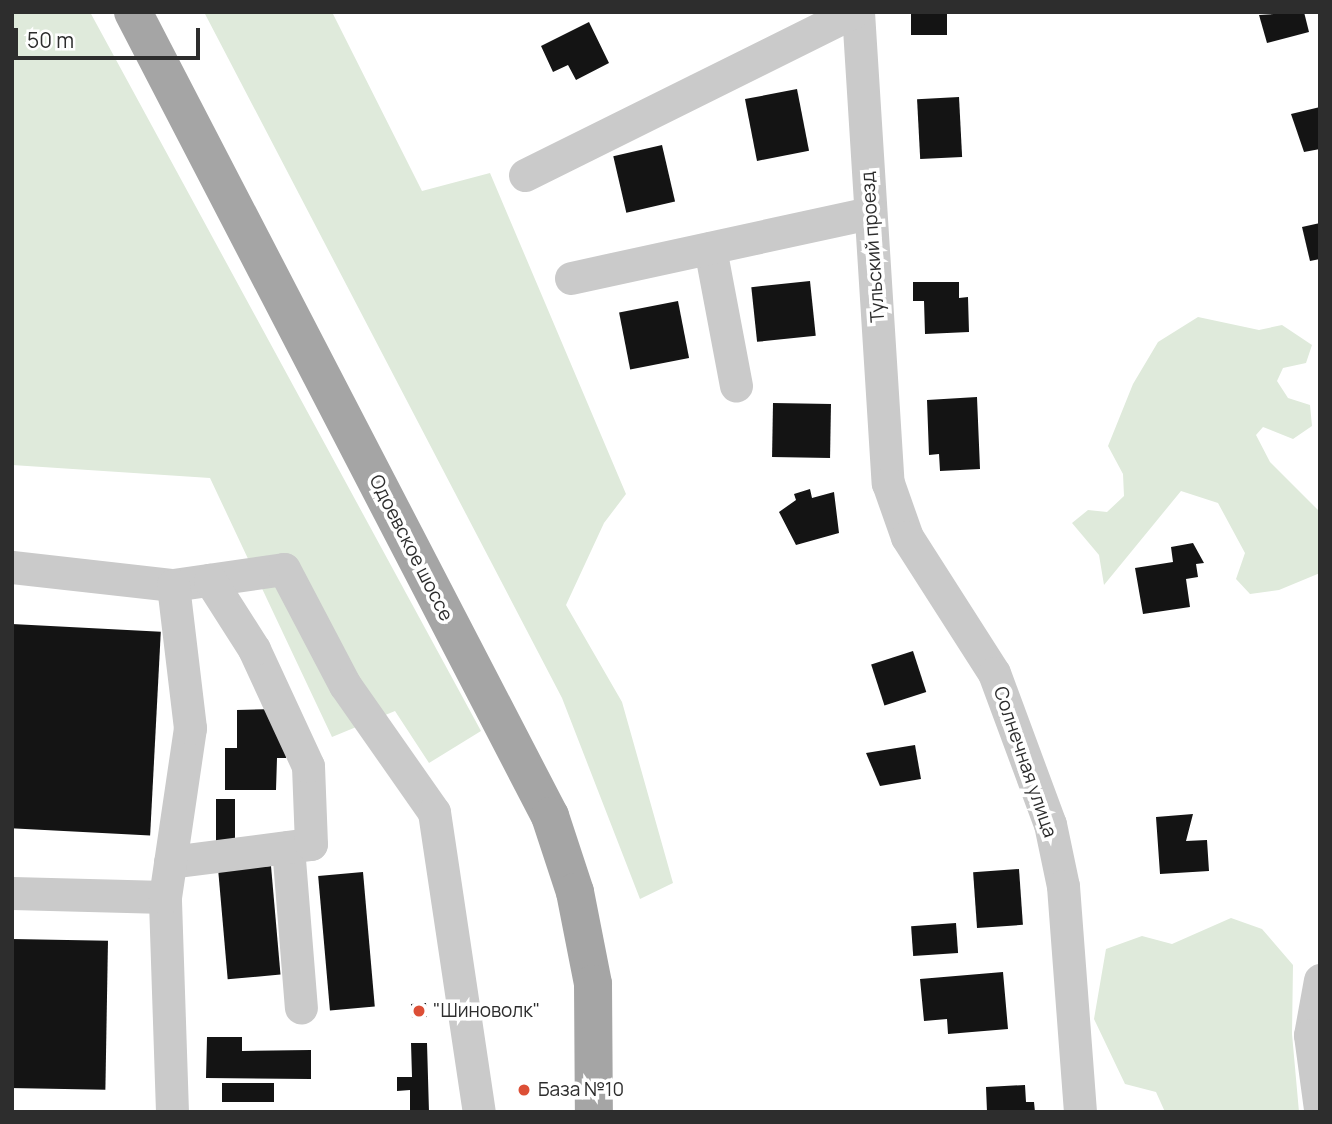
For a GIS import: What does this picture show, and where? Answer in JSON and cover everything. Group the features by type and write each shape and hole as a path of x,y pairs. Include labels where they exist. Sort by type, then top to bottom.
{"main road":[{"name":"Одоевское шоссе","path":"133,12 550,816 575,892 593,984 594,1112"}],"street":[{"path":"525,175 856,12"},
{"name":"Тульский проезд","path":"856,12 888,482"},
{"path":"571,278 870,213"},
{"path":"710,248 736,386"},
{"name":"Солнечная улица","path":"888,482 907,537 993,673 1050,824 1063,886 1080,1112"},
{"path":"12,567 173,585 284,569 345,685 434,811 479,1112"},
{"path":"170,862 311,844 309,766 254,649 210,580"},
{"path":"172,1112 165,897 190,728 173,585"},
{"path":"288,847 301,1007"},
{"path":"12,893 165,897"},
{"path":"1320,980 1310,1035 1320,1110"}],"green space":[{"path":"12,12 90,12 481,731 429,763 395,711 332,737 210,478 12,465"},
{"path":"204,12 332,12 422,191 490,173 626,494 604,523 566,605 622,702 673,883 640,899 562,698"},
{"path":"1198,317 1259,330 1282,325 1312,345 1306,363 1283,368 1277,381 1288,398 1310,405 1312,426 1293,439 1263,427 1256,435 1270,462 1320,512 1320,573 1279,590 1250,594 1236,579 1245,553 1218,503 1181,491 1104,585 1099,555 1072,523 1088,510 1107,512 1124,496 1123,474 1108,446 1133,384 1158,342"},
{"path":"1231,918 1262,929 1293,965 1292,1034 1299,1112 1165,1112 1156,1092 1125,1084 1094,1019 1106,949 1142,936 1172,944"}],"building":[{"path":"911,12 947,12 947,35 911,35"},
{"path":"1304,12 1309,32 1267,43 1259,15"},
{"path":"589,22 609,63 576,80 568,65 553,72 541,46"},
{"path":"797,89 809,151 757,161 745,99"},
{"path":"959,97 962,157 920,159 917,99"},
{"path":"1320,107 1320,149 1304,152 1291,114"},
{"path":"662,145 675,202 626,213 613,156"},
{"path":"1320,223 1320,259 1310,261 1302,227"},
{"path":"810,281 816,336 757,342 751,287"},
{"path":"913,282 959,282 959,298 968,297 969,332 925,334 924,301 913,301"},
{"path":"678,301 689,358 630,369 619,312"},
{"path":"977,397 980,469 940,471 939,454 929,455 927,400"},
{"path":"773,403 831,404 830,458 772,457"},
{"path":"810,489 812,498 834,492 839,533 796,545 779,512 796,500 794,494"},
{"path":"1193,543 1204,563 1196,564 1198,577 1186,579 1190,607 1143,614 1135,568 1173,562 1171,547"},
{"path":"12,624 161,632 150,836 12,828"},
{"path":"913,651 926,692 884,705 871,665"},
{"path":"276,709 286,718 286,758 277,758 276,790 225,790 225,748 237,748 237,710"},
{"path":"915,745 921,779 880,786 866,753"},
{"path":"216,799 235,799 235,846 216,846"},
{"path":"1193,814 1186,841 1207,840 1209,871 1160,874 1156,817"},
{"path":"271,866 280,975 228,979 218,871"},
{"path":"1019,869 1023,925 977,928 973,872"},
{"path":"363,872 375,1006 330,1010 318,876"},
{"path":"956,923 958,953 913,956 911,926"},
{"path":"12,939 108,941 105,1090 12,1088"},
{"path":"1003,972 1008,1029 948,1034 947,1019 924,1021 920,979"},
{"name":"\"Шиноволк\"","path":"426,1003 427,1017 412,1018 411,1004"},
{"path":"207,1037 242,1037 242,1051 311,1050 311,1079 206,1078"},
{"path":"411,1043 427,1043 429,1112 410,1112 410,1090 397,1091 397,1077 412,1077"},
{"path":"222,1083 274,1083 274,1102 222,1102"},
{"path":"1025,1085 1026,1102 1034,1102 1035,1112 987,1112 986,1087"}],"place":[{"name":"\"Шиноволк\"","path":"419,1011"},
{"name":"База №10","path":"524,1090"}]}
